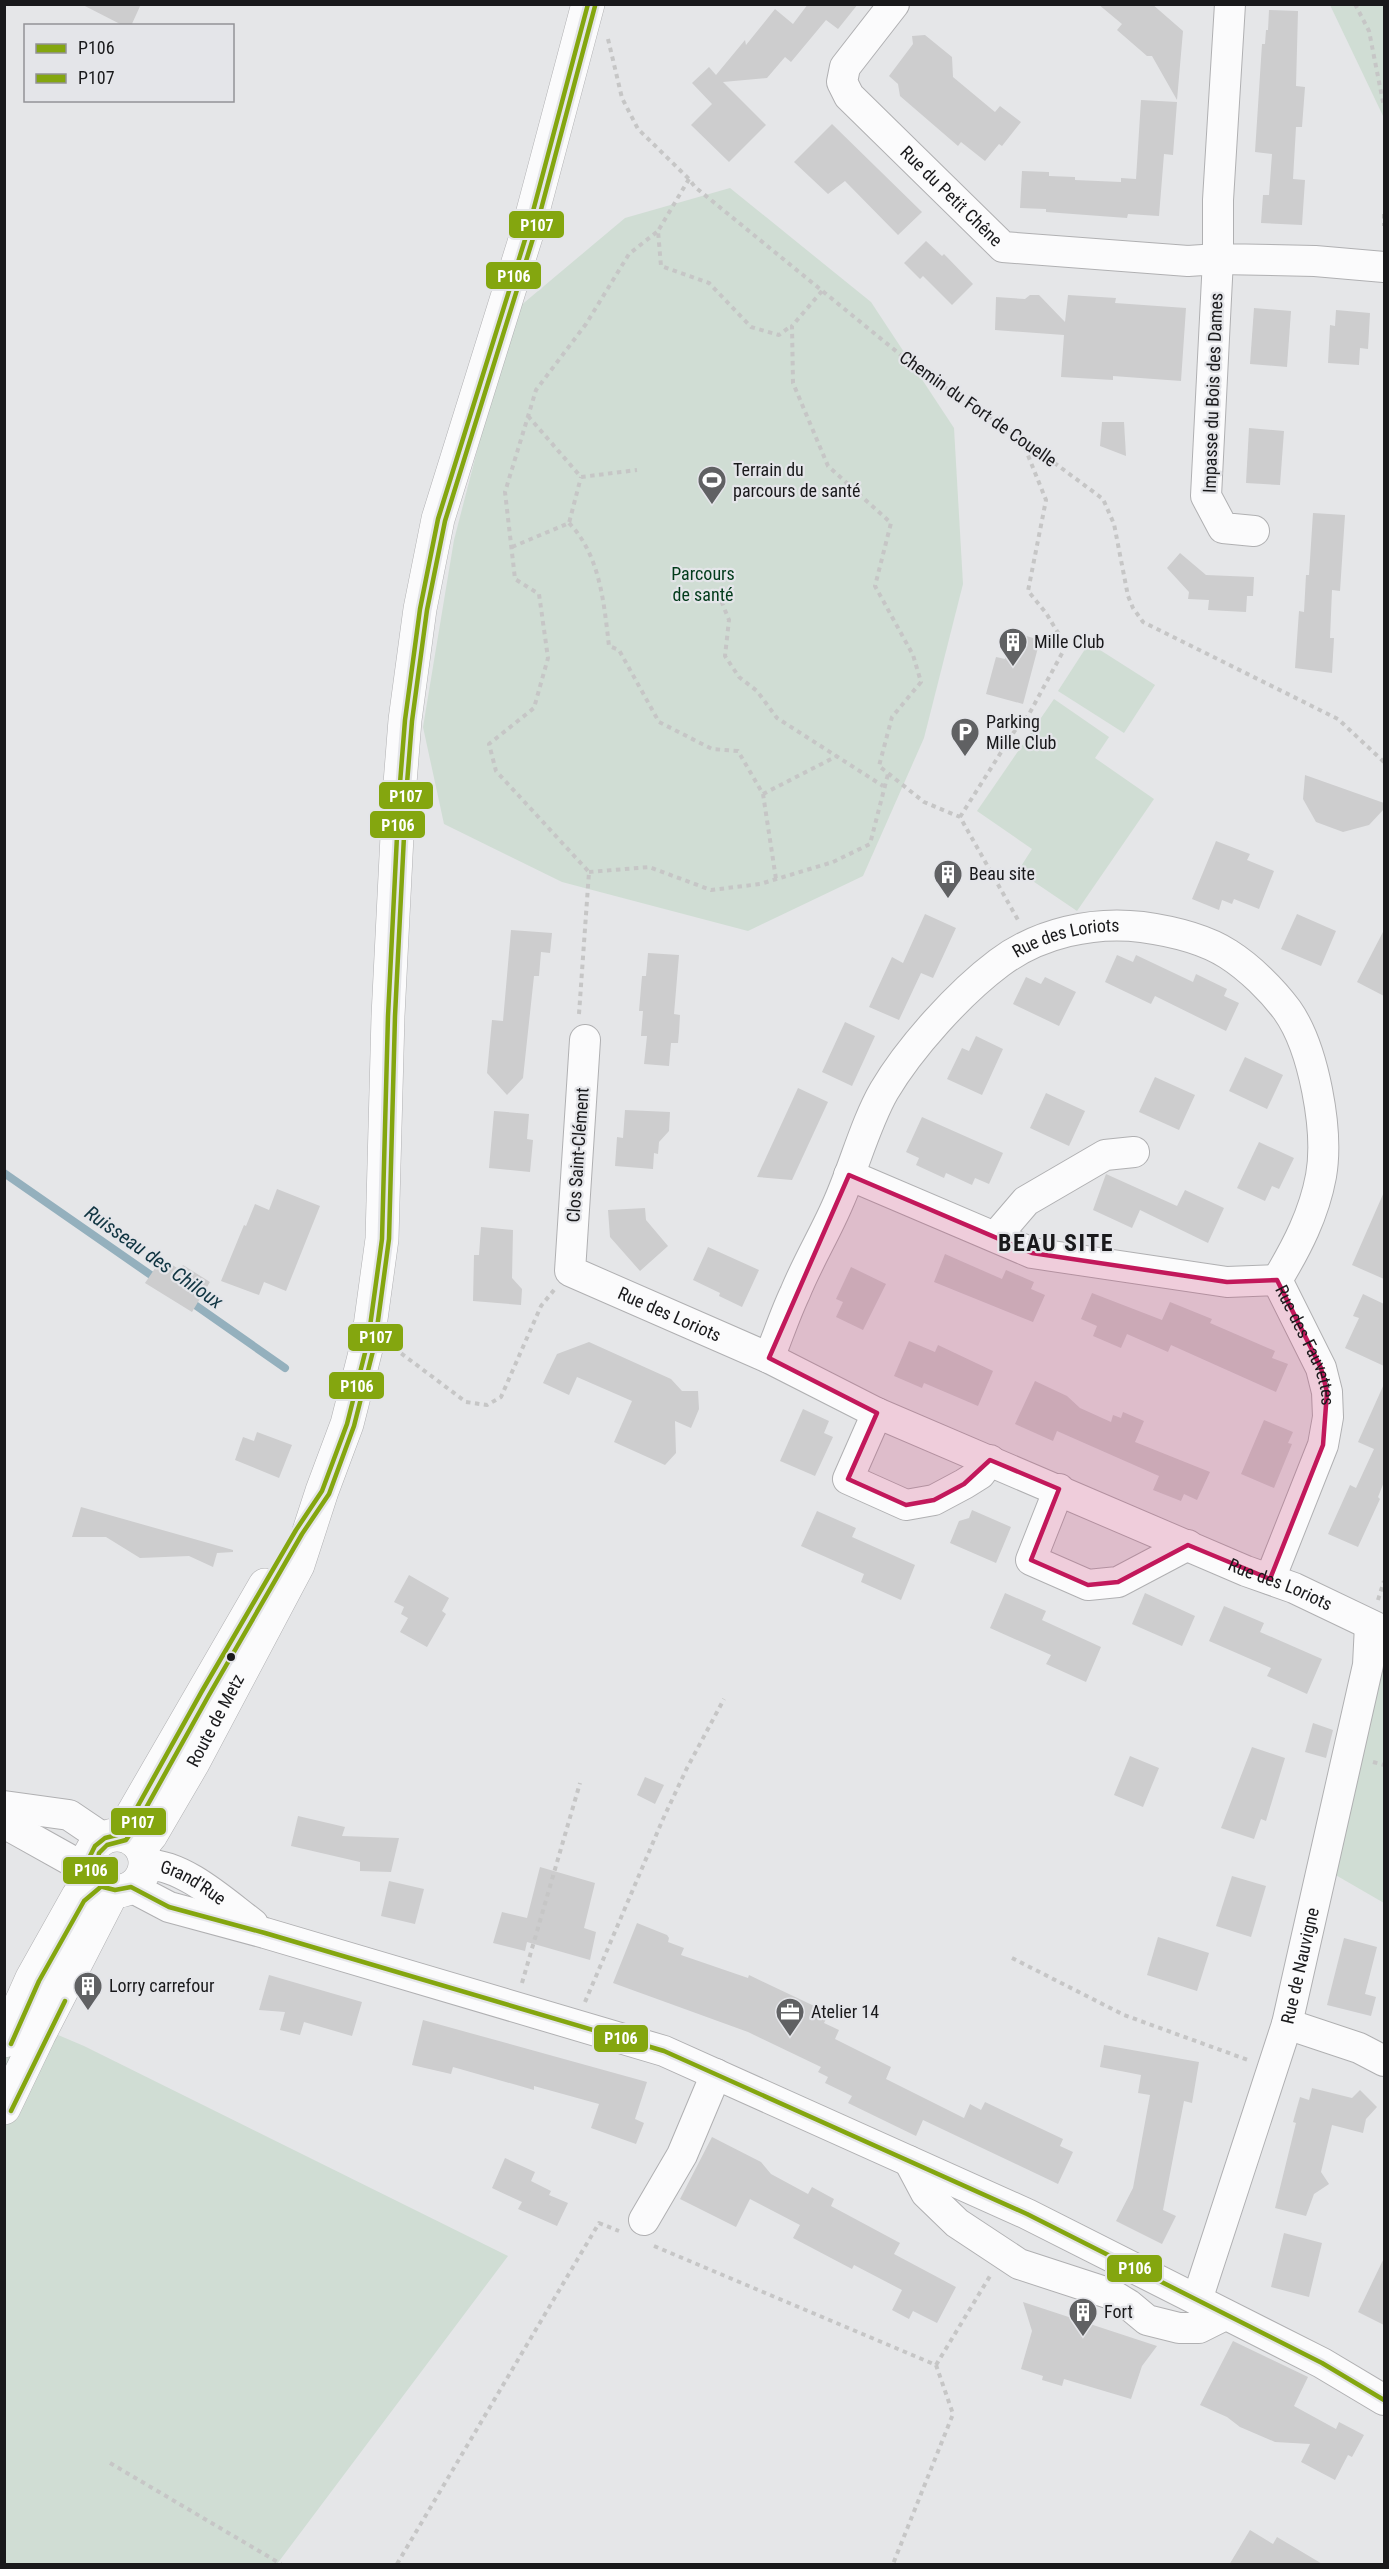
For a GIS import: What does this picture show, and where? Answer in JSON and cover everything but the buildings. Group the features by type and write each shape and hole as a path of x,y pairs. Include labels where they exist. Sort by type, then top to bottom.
{"main road":[{"name":"Route de Metz","path":"4,2108 117,1864 202,1691 296,1530 322,1491 347,1424 368,1341 382,1239 388,1016 399,796 405,720 420,609 438,519 528,230 586,14"},
{"name":"Route de Metz","path":"4,2041 32,1978 78,1896 117,1864"}],"street":[{"name":"Rue du Petit Chêne","path":"894,4 845,67 842,82 849,96 1003,247 1188,261 1315,261 1384,267"},
{"path":"1218,260 1218,200 1230,4"},
{"name":"Impasse du Bois des Dames","path":"1218,260 1206,496 1223,528 1254,531"},
{"name":"Rue des Loriots","path":"769,1358 795,1292 849,1176 884,1092 926,1034 972,985 1001,962 1058,933 1086,927 1123,925 1161,930 1195,938 1228,954 1259,980 1288,1012 1306,1051 1318,1090 1322,1136 1321,1175 1311,1214 1298,1245 1277,1280"},
{"name":"Clos Saint-Clément","path":"570,1271 585,1040"},
{"path":"996,1236 1026,1201 1105,1155 1134,1152"},
{"name":"Rue des Fauvettes","path":"849,1176 1032,1253 1227,1282 1277,1280 1322,1368 1327,1392 1328,1417 1323,1445 1270,1580"},
{"name":"Rue des Loriots","path":"570,1271 769,1358 877,1413 1304,1593 1377,1628"},
{"path":"877,1413 848,1479 906,1505 934,1500 964,1484 980,1474 990,1460"},
{"path":"1059,1489 1031,1560 1088,1585 1118,1582 1188,1545"},
{"name":"Rue de Nauvigne","path":"1197,2300 1287,2024 1377,1628"},
{"path":"4,1806 69,1815 117,1864"},
{"path":"4,1823 72,1862 117,1864"},
{"name":"Grand'Rue","path":"117,1864 155,1865 195,1881 265,1933"},
{"name":"Grand'Rue","path":"117,1864 169,1907 265,1933 663,2051 1036,2218 1322,2363 1384,2400"},
{"path":"1287,2024 1359,2048 1384,2061"},
{"path":"638,2232 682,2155 716,2074"},
{"path":"909,2161 926,2193 957,2223 1002,2255 1019,2264 1111,2294 1147,2320 1179,2328 1199,2328 1226,2315"}],"path":[{"path":"1355,4 1369,32 1384,107"},
{"name":"Chemin du Fort de Couelle","path":"586,14 610,41 622,98 638,129 689,179 695,188 918,369 1021,438 1102,499 1114,524 1128,597 1143,622 1338,719 1384,762"},
{"path":"585,1040 578,1010 589,872 496,771 489,744 534,708 548,658 538,594 516,579 505,492 536,390 586,324 629,254 658,231 689,179"},
{"path":"1384,214 1384,226"},
{"path":"658,231 661,266 709,283 752,327 779,335 792,326 822,291"},
{"path":"792,326 793,383 828,466 891,523 875,586 913,655 921,682 892,717 879,766 924,802 960,816 1031,945"},
{"path":"528,416 581,477"},
{"path":"960,816 1019,724 1028,717 1066,646 1046,613 1028,591 1046,500 1021,438"},
{"path":"581,477 637,470"},
{"path":"569,523 581,477"},
{"path":"512,548 569,523"},
{"path":"569,523 583,537 603,593 609,646 619,650 659,722 712,749 738,751 763,794 776,879"},
{"path":"718,593 729,620 725,656 739,676 757,691 777,718 883,786"},
{"path":"763,794 837,756"},
{"path":"589,872 650,867 711,891 760,884 833,862 870,844 883,786 888,774"},
{"path":"368,1341 395,1348 466,1402 487,1404 501,1397 541,1306 570,1271"},
{"path":"579,2025 586,1998 663,1819 724,1699"},
{"path":"518,2007 524,1978 580,1783"},
{"path":"1012,1958 1124,2015 1271,2069"},
{"path":"397,2565 599,2223 638,2232 936,2365 953,2414 893,2565"},
{"path":"936,2365 1002,2255"},
{"path":"110,2463 281,2565"}],"highlighted area":[{"path":"849,1175 1032,1253 1227,1282 1277,1280 1321,1368 1327,1392 1323,1445 1270,1579 1188,1545 1118,1582 1088,1585 1031,1560 1059,1489 990,1460 964,1484 934,1500 906,1505 848,1479 877,1413 769,1358"}],"green space":[{"path":"1330,5 1384,5 1384,118"},
{"name":"Parcours de santé","path":"730,188 871,302 954,428 963,584 924,738 863,876 748,931 562,882 444,824 423,727 454,540 513,312 625,218"},
{"path":"1089,643 1155,685 1124,733 1058,691"},
{"path":"1054,699 1109,737 1095,758 1154,799 1077,911 1018,871 1032,849 977,811"},
{"path":"1384,1643 1384,1903 1327,1870"},
{"path":"4,2012 84,2046 508,2256 277,2564 5,2564"}],"waterway":[{"name":"Ruisseau des Chiloux","path":"4,1173 158,1280"},
{"name":"Ruisseau des Chiloux","path":"188,1300 285,1368"}],"transit line":[{"name":"P106","path":"588,4 528,230 438,519 420,609 405,720 399,796 388,1016 382,1239 368,1341 347,1424 322,1491 296,1530 202,1691 130,1820 121,1834 105,1838 95,1846 90,1856 90,1868 94,1879 103,1887 115,1890 131,1887 169,1907 265,1933 664,2051 1027,2214 1322,2363 1384,2400"},
{"name":"P107","path":"11,2044 39,1981 84,1901 103,1885 97,1864 99,1853 107,1845 126,1840 137,1824 302,1534 329,1494 354,1426 375,1343 389,1239 395,1016 406,796 412,721 427,610 445,521 535,232 595,6"},
{"name":"P107","path":"11,2111 65,2001"}],"place":[{"name":"Terrain du parcours de santé","path":"712,506"},
{"name":"Mille Club","path":"1013,668"},
{"name":"Parking Mille Club","path":"965,758"},
{"name":"Beau site","path":"948,900"},
{"name":"Lorry carrefour","path":"88,2012"},
{"name":"Atelier 14","path":"790,2038"},
{"name":"Fort","path":"1083,2338"}],"district":[{"name":"BEAU SITE","path":"1056,1243"}]}
